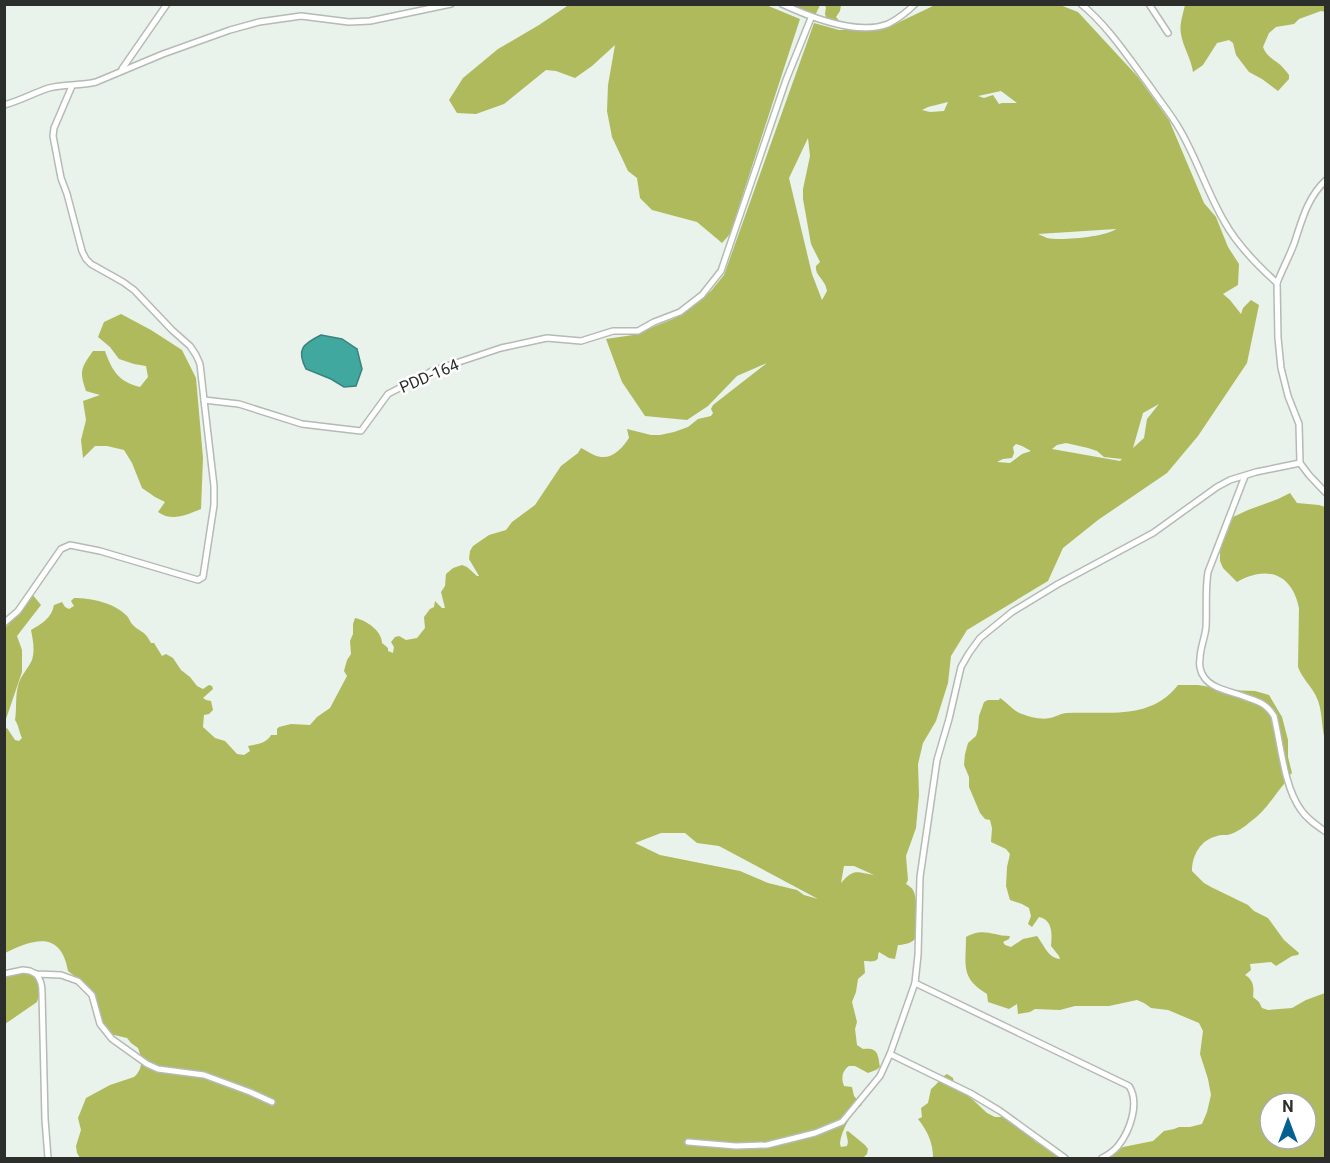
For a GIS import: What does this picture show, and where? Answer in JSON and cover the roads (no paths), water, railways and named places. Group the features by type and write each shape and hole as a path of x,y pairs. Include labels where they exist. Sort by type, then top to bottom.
{"street":[{"path":"121,70 167,4"},
{"path":"4,105 50,88 96,82 121,70 230,30 259,22 300,16 349,22 370,21 451,4"},
{"path":"782,4 811,18 843,25 868,27 887,24 915,4"},
{"path":"1081,4 1124,51 1176,122 1222,219 1232,235 1248,255 1277,283"},
{"path":"1149,4 1168,33"},
{"name":"PDD-164","path":"204,400 239,404 302,424 361,431 388,394 432,371 501,348 547,338 581,341 613,331 638,331 680,312 702,295 721,271 786,80 811,18"},
{"path":"4,623 18,610 61,549 70,545 100,551 198,580 204,577 214,505 214,486 200,364 196,355 190,346 134,290 91,264 82,251 61,178 53,136 54,128 72,86"},
{"path":"1326,180 1309,201 1277,283 1281,368 1288,396 1299,424 1300,463 1326,493"},
{"path":"688,1142 736,1146 767,1145 815,1133 842,1122 879,1076 890,1054 915,983 920,877 935,768 961,667 980,638 1012,612 1058,584 1153,533 1217,487 1230,480 1256,472 1300,463"},
{"path":"1245,476 1208,572 1205,636 1200,667 1203,676 1213,685 1262,703 1269,708 1274,716 1289,785 1295,800 1310,821 1326,832"},
{"path":"4,974 23,970 36,974 61,975 78,981 92,995 100,1024 112,1039 147,1064 158,1069 204,1075 242,1088 272,1102"},
{"path":"36,974 42,985 48,1158"},
{"path":"915,983 1129,1086 1135,1103 1130,1123 1116,1148 1102,1158"},
{"path":"890,1054 970,1093 1000,1111 1065,1158"}],"water":[{"path":"321,335 342,339 357,349 362,369 356,386 344,387 306,369 302,357 303,348"}]}
